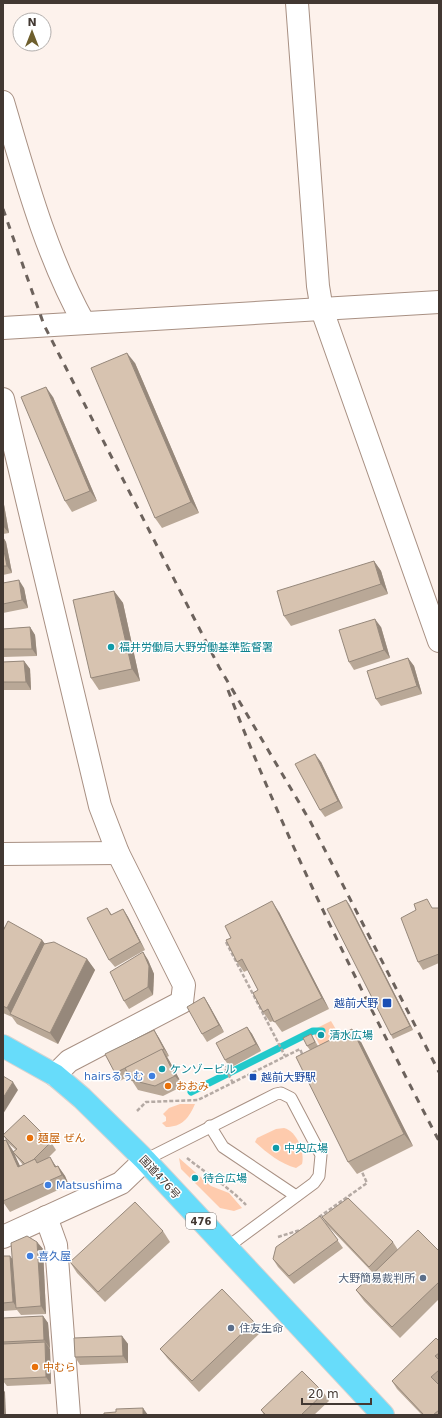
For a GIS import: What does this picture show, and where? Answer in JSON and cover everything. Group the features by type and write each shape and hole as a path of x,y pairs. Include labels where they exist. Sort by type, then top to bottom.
{"highway":[{"name":"国道476号","path":"3,1046 55,1075 82,1098 145,1160 376,1413"}],"street":[{"path":"297,3 318,286 322,310 439,641"},
{"path":"3,102 31,197 69,295 84,323"},
{"path":"3,328 439,302"},
{"path":"3,399 100,806 118,853 184,985 182,1002 69,1061 55,1075"},
{"path":"3,854 118,853"},
{"path":"3,1237 121,1183 145,1160"},
{"path":"46,1217 56,1245 69,1415"}],"lane":[{"path":"145,1160 276,1094 281,1093 291,1098 322,1155 319,1176 314,1183 226,1248"},
{"path":"210,1126 223,1147 296,1196"}],"path":[{"path":"226,942 285,1056"},
{"path":"137,1111 146,1102 198,1100 300,1049 306,1061"},
{"path":"230,1065 225,1068 233,1082"},
{"path":"187,1158 214,1180 232,1191 246,1205"},
{"path":"318,1218 367,1183 362,1172"},
{"path":"278,1236 300,1231 306,1227"}],"shaded area":[{"path":"331,1021 341,1038 321,1048 314,1034 315,1029"},
{"path":"180,1104 195,1104 190,1114 184,1121 172,1127 166,1127 162,1123 166,1121 166,1117 163,1114 169,1108"},
{"path":"284,1128 293,1133 301,1149 303,1159 302,1164 296,1168 274,1158 255,1142 257,1138 276,1129"},
{"name":"待合広場","path":"179,1158 211,1186 229,1193 242,1208 234,1211 220,1208 181,1169"}],"building":[{"path":"127,353 191,502 155,518 91,368"},
{"path":"46,387 90,491 65,501 21,397"},
{"path":"3,546 7,566 3,566"},
{"path":"374,561 381,584 284,616 277,591"},
{"path":"19,580 22,600 3,604 3,583"},
{"name":"福井労働局大野労働基準監督署","path":"114,591 132,669 91,678 73,600"},
{"path":"375,619 384,650 349,662 339,630"},
{"path":"30,627 32,649 3,649 3,629"},
{"path":"408,658 417,686 376,699 367,671"},
{"path":"24,661 26,682 3,682 3,662"},
{"path":"315,754 338,801 320,810 295,764"},
{"path":"427,899 432,908 439,908 439,954 418,962 401,918 416,910 414,904"},
{"path":"346,900 410,1026 391,1035 327,909"},
{"path":"272,901 322,998 274,1022 268,1009 263,1012 253,993 258,990 242,959 237,962 226,940 231,938 225,926"},
{"path":"107,908 111,915 123,909 140,942 109,960 87,918"},
{"path":"8,921 42,940 7,1008 3,1006 3,931"},
{"path":"54,942 87,959 50,1033 10,1014 44,944"},
{"path":"143,952 149,966 148,987 124,1001 110,972"},
{"path":"204,997 219,1025 202,1034 187,1007"},
{"path":"247,1027 256,1044 225,1060 216,1043"},
{"path":"352,1029 404,1134 348,1162 296,1057"},
{"path":"154,1030 164,1049 115,1073 105,1054"},
{"path":"311,1034 315,1042 307,1046 303,1038"},
{"path":"162,1049 175,1076 155,1086 131,1080 125,1068"},
{"path":"3,1076 13,1082 3,1098"},
{"path":"24,1115 51,1142 33,1160 25,1164 13,1152 17,1149 3,1135"},
{"path":"6,1140 18,1167 35,1159 37,1163 50,1157 55,1167 58,1166 62,1175 3,1201 3,1141"},
{"path":"348,1198 393,1242 369,1267 322,1217"},
{"path":"135,1202 163,1231 98,1292 70,1262"},
{"path":"320,1216 338,1240 289,1276 273,1259 276,1247"},
{"path":"418,1230 439,1251 439,1282 392,1327 356,1290"},
{"path":"27,1236 37,1242 41,1306 16,1308 11,1243"},
{"path":"3,1256 10,1256 13,1302 3,1303"},
{"path":"222,1289 254,1322 192,1381 160,1349"},
{"path":"43,1316 44,1340 3,1342 3,1318"},
{"path":"122,1336 123,1356 75,1357 74,1338"},
{"path":"436,1338 439,1341 439,1353 435,1356 439,1360 439,1370 431,1377 439,1385 439,1410 433,1415 424,1415 392,1381"},
{"path":"45,1342 46,1377 3,1379 3,1344"},
{"path":"302,1371 324,1393 301,1415 266,1415 261,1410"},
{"path":"143,1408 143,1415 104,1415 104,1413 116,1412 116,1409"}],"waterway":[{"path":"191,1092 313,1031 322,1031"}],"railway":[{"path":"3,209 44,325 219,667 310,821 439,1072"},
{"path":"228,690 300,862 354,974 439,1141"}],"place":[{"name":"福井労働局大野労働基準監督署","path":"111,647"},
{"name":"越前大野","path":"387,1003"},
{"name":"清水広場","path":"321,1035"},
{"name":"ケンゾービル","path":"162,1069"},
{"name":"hairsるぅむ","path":"152,1076"},
{"name":"越前大野駅","path":"253,1077"},
{"name":"おおみ","path":"168,1086"},
{"name":"麺屋 ぜん","path":"30,1138"},
{"name":"中央広場","path":"276,1148"},
{"name":"待合広場","path":"195,1178"},
{"name":"Matsushima","path":"48,1185"},
{"name":"喜久屋","path":"30,1256"},
{"name":"大野簡易裁判所","path":"423,1278"},
{"name":"住友生命","path":"231,1328"},
{"name":"中むら","path":"35,1367"}]}
